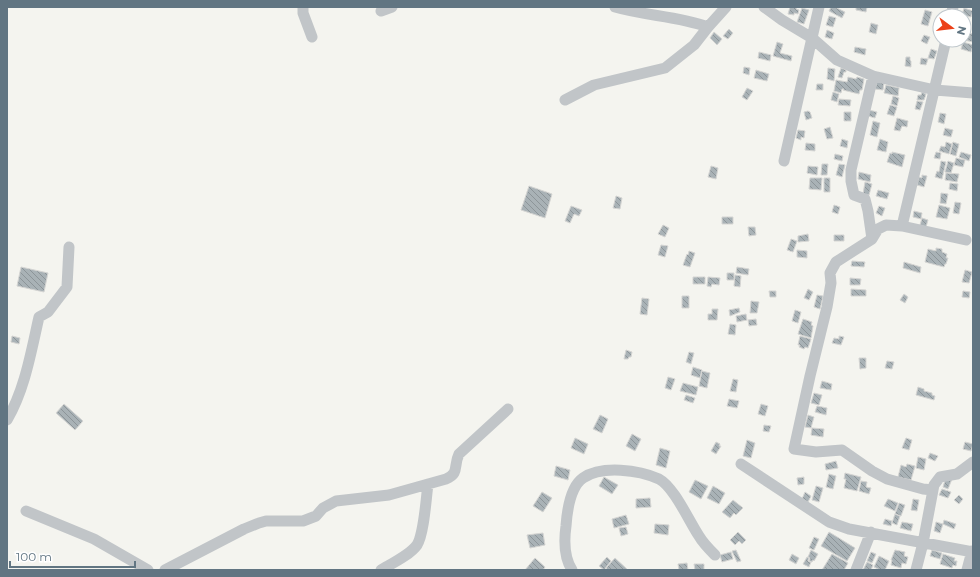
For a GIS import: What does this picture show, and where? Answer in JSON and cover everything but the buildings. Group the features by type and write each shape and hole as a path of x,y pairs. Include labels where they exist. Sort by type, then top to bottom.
{"street":[{"path":"303,7 303,13 312,37"},
{"path":"615,7 629,11 690,21 708,26"},
{"path":"565,100 594,86 665,68 694,45 708,26 726,7"},
{"path":"764,7 812,38 837,60 873,76 935,90 973,93"},
{"path":"784,161 819,7"},
{"path":"902,226 944,48"},
{"path":"872,239 865,199 854,195 851,181 851,170 873,76"},
{"path":"933,490 923,489 887,479 872,471 842,450 816,452 794,449 827,307 831,283 830,273 836,262 872,239 878,229 886,225 902,226 966,240"},
{"path":"7,420 12,412 24,380 39,317 48,312 67,287 69,247"},
{"path":"165,570 244,528 259,523 266,521 303,521 316,516 323,508 336,501 389,495 452,476 456,471 457,458 459,454 508,409"},
{"path":"916,570 923,543 934,485 940,478 956,474 973,462"},
{"path":"741,464 829,522 849,529 973,552 967,570"},
{"path":"572,570 565,550 568,510 572,493 582,479 596,472 614,470 631,471 661,480 671,490 700,538 715,555"},
{"path":"384,569 412,551 417,545 422,527 428,484"},
{"path":"26,511 94,539 148,570"},
{"path":"856,570 871,532"}]}
